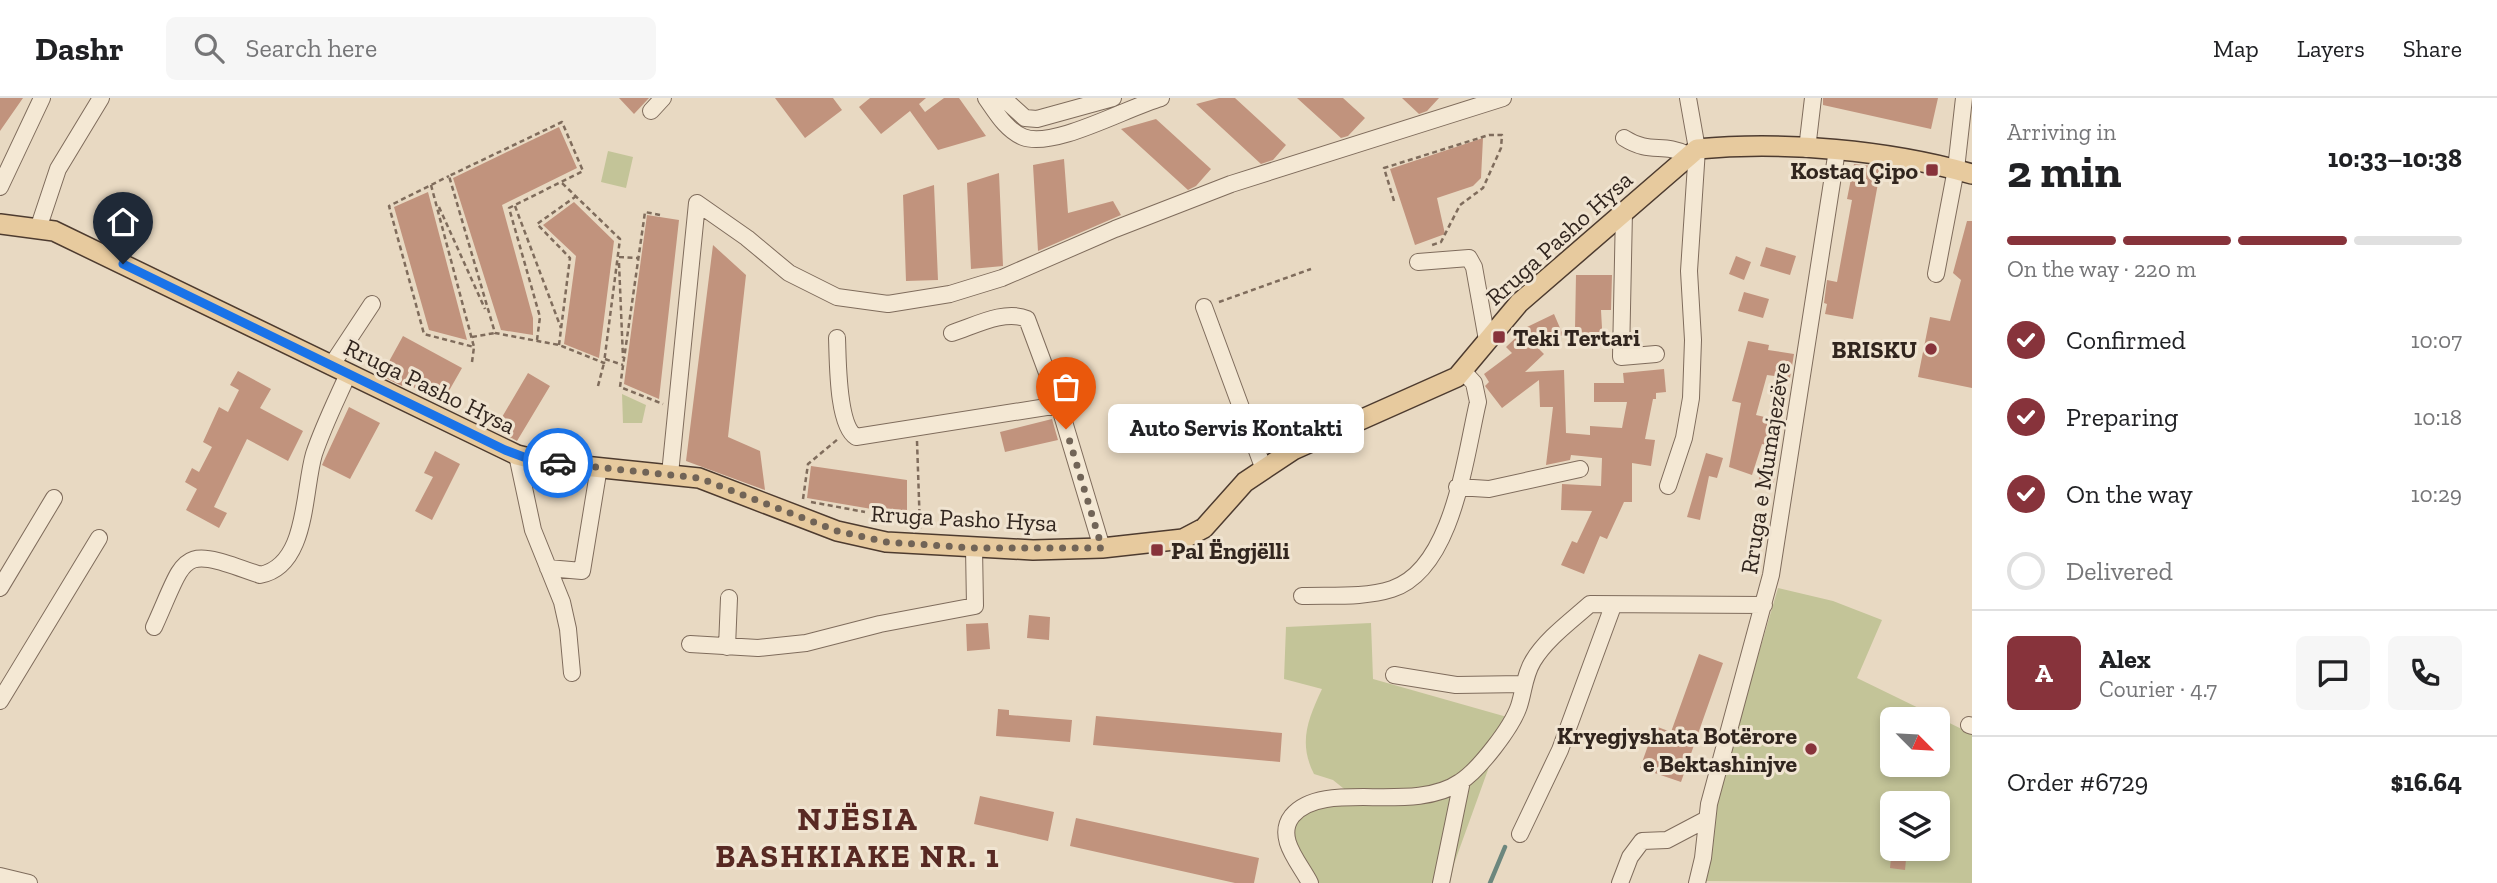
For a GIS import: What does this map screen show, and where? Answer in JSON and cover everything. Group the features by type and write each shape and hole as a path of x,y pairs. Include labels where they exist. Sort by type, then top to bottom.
{"main road":[{"path":"1692,152 1837,150 1887,154 1964,172"},
{"name":"Rruga Pasho Hysa","path":"0,224 39,226 54,231 517,455 670,474 710,482 854,536 921,545 974,548 1102,548 1164,542 1194,535 1263,467 1293,450 1463,372 1519,303 1692,152"}],"street":[{"path":"0,187 42,98"},
{"path":"39,226 58,169 101,98"},
{"path":"651,111 663,98"},
{"path":"986,98 1002,121 1024,137 1050,137 1161,98"},
{"path":"1003,98 1025,118 1047,118 1113,98"},
{"path":"670,474 697,203 747,238 789,273 837,297 888,304 950,294 1002,278 1115,229 1231,184 1503,98"},
{"path":"1668,486 1684,438 1691,398 1693,340 1689,271 1692,152 1688,98"},
{"path":"1807,149 1813,98"},
{"path":"1936,274 1964,172 1967,100"},
{"path":"1047,118 1050,137"},
{"path":"1624,138 1649,150 1672,147 1692,152"},
{"name":"Rruga e Mumajezëve","path":"1310,883 1287,843 1285,831 1299,808 1328,798 1427,796 1462,781 1509,725 1518,710 1523,684 1535,658 1590,604 1764,605 1776,547 1837,150"},
{"path":"1624,211 1621,357 1656,355"},
{"path":"1426,261 1469,258 1474,267 1487,340"},
{"path":"153,626 182,565 195,557 210,557 260,575 279,568 292,547 313,456 339,370 372,304"},
{"path":"1204,307 1263,467"},
{"path":"952,333 1004,317 1018,315 1027,319 1059,405 1102,548"},
{"path":"837,338 841,393 850,433 865,437 1059,405"},
{"path":"1302,596 1372,593 1409,581 1425,567 1438,546 1457,487 1478,402 1474,383 1463,372"},
{"path":"517,455 528,510 568,629 572,673"},
{"path":"548,568 582,571 598,467"},
{"path":"1457,487 1489,488 1580,469"},
{"path":"0,588 54,498"},
{"path":"0,701 99,538"},
{"path":"690,644 758,648 806,643 931,613 969,609 975,606 974,548"},
{"path":"727,647 729,598"},
{"path":"1697,883 1703,858 1705,820 1764,605"},
{"path":"1520,834 1560,751 1613,606"},
{"path":"1394,675 1456,685 1523,684"},
{"path":"1441,883 1462,781"},
{"path":"1620,883 1630,857 1642,841 1667,840 1705,820"},
{"path":"0,876 29,883"}],"path":[{"path":"474,347 424,334 389,206 562,122 583,171 509,208 540,317 537,340"},
{"path":"1394,201 1384,167 1489,135 1502,135 1502,148 1483,188 1460,205 1441,242 1429,245 1426,261"},
{"path":"449,176 490,321"},
{"path":"561,182 620,239 604,361 598,386"},
{"path":"431,185 472,337 472,362"},
{"path":"435,197 495,334"},
{"path":"559,345 570,258 537,224 575,197"},
{"path":"515,205 562,331"},
{"path":"660,215 645,212 620,387 677,407"},
{"path":"618,255 639,258"},
{"path":"618,255 623,366"},
{"path":"1204,307 1311,269"},
{"path":"472,337 495,334 537,340 623,366"},
{"path":"916,427 921,545"},
{"path":"802,500 808,464 838,439 850,433"}],"green space":[{"path":"608,151 633,157 626,188 601,182"},
{"path":"622,394 646,405 642,423 623,423"},
{"name":"Kryegjyshata Botërore e Bektashinjve","path":"1778,588 1833,601 1882,620 1857,678 1917,707 1880,707 1880,777 1950,777 1950,723 1972,734 1972,883 1702,881 1719,789"},
{"path":"1371,623 1373,679 1507,717 1454,864 1450,883 1310,883 1294,856 1290,819 1348,792 1333,780 1314,774 1309,763 1307,731 1322,689 1284,679 1286,627"}],"building":[{"path":"0,98 23,98 0,131"},
{"path":"619,98 649,98 634,114"},
{"path":"775,98 833,98 842,110 805,138"},
{"path":"870,98 926,98 919,104 925,112 944,98 959,98 986,136 938,150 910,111 881,134 859,107"},
{"path":"1219,98 1235,98 1286,145 1273,160 1261,164 1196,104"},
{"path":"1297,98 1343,98 1365,118 1348,136 1341,138"},
{"path":"1402,98 1439,98 1427,111 1419,114"},
{"path":"1823,98 1938,98 1931,129 1823,105"},
{"path":"1156,119 1211,169 1196,186 1188,190 1121,129"},
{"path":"559,127 577,168 502,205 533,318 533,335 501,330 453,178"},
{"path":"1483,138 1481,178 1473,186 1437,198 1445,234 1415,245 1390,169"},
{"path":"1064,159 1068,213 1113,201 1121,215 1038,251 1033,165"},
{"path":"1854,164 1881,167 1853,319 1825,314 1827,304 1824,303 1827,280 1837,282 1852,200 1847,199"},
{"path":"999,173 1003,266 971,269 967,183"},
{"path":"934,185 938,280 906,281 903,195"},
{"path":"428,192 467,340 429,330 394,207"},
{"path":"574,202 614,241 599,358 564,344 576,256 543,225"},
{"path":"647,215 679,220 659,399 624,384"},
{"path":"1967,221 1972,221 1972,388 1918,377 1930,317 1950,321 1961,280 1953,273"},
{"path":"713,245 746,275 728,437 760,451 765,490 686,461"},
{"path":"1766,247 1796,256 1790,275 1760,266"},
{"path":"1736,256 1751,262 1744,280 1729,274"},
{"path":"1576,275 1612,275 1611,310 1601,310 1603,346 1580,347 1579,327 1575,329"},
{"path":"1744,292 1769,299 1763,318 1738,311"},
{"path":"1554,314 1563,335 1537,347 1544,354 1525,372 1564,370 1566,433 1590,435 1590,426 1622,428 1627,402 1594,402 1594,383 1624,383 1623,373 1664,369 1666,392 1656,393 1656,399 1653,399 1645,439 1655,440 1651,466 1632,463 1632,502 1624,502 1607,539 1600,536 1584,574 1561,565 1572,541 1577,543 1592,511 1561,510 1562,484 1601,486 1602,458 1571,455 1570,460 1546,465 1553,407 1540,407 1539,380 1502,408 1485,386 1489,382 1484,374 1512,353 1506,347 1527,327"},
{"path":"403,336 462,368 442,403 404,382 402,386 381,376"},
{"path":"1748,341 1769,345 1768,350 1794,354 1790,378 1767,375 1756,415 1769,418 1767,430 1773,431 1770,446 1762,444 1752,475 1729,467 1741,403 1732,401"},
{"path":"238,371 271,389 260,408 303,431 288,461 247,439 214,507 227,513 219,528 186,510 197,489 185,482 192,468 199,472 212,447 203,442 219,407 228,412 239,390 230,385"},
{"path":"528,373 550,386 517,441 495,429"},
{"path":"349,407 380,423 350,479 322,465"},
{"path":"1052,419 1058,440 1005,452 1000,432"},
{"path":"435,451 460,464 432,520 415,511 433,477 424,473"},
{"path":"1706,453 1723,458 1717,478 1709,476 1700,520 1687,517"},
{"path":"811,466 907,480 907,515 807,498"},
{"path":"1760,472 1775,474 1773,488 1758,485"},
{"path":"1029,615 1050,617 1049,640 1027,638"},
{"path":"988,623 990,649 967,651 966,624"},
{"path":"1699,654 1723,663 1681,782 1640,768 1655,726 1671,732"},
{"path":"998,709 1009,710 1009,715 1072,720 1070,742 996,736"},
{"path":"1096,716 1282,733 1280,762 1093,745"},
{"path":"980,796 1054,812 1048,841 974,824"},
{"path":"1076,818 1259,858 1254,883 1235,883 1070,846"},
{"path":"1891,861 1906,861 1905,870 1890,868"}],"waterway":[{"path":"1490,883 1505,847"}],"way so far":[{"path":"558,463 699,478 837,531 886,542 1033,550 1102,548 1066,429"}],"place":[{"name":"Kostaq Çipo","path":"1932,170"},
{"name":"Teki Tertari","path":"1499,337"},
{"name":"BRISKU","path":"1931,349"},
{"name":"Auto Servis Kontakti","path":"1066,429"},
{"name":"Pal Ëngjëlli","path":"1157,550"},
{"name":"Kryegjyshata Botërore e Bektashinjve","path":"1811,749"}],"district":[{"name":"NJËSIA BASHKIAKE NR. 1","path":"858,838"}],"route":[{"path":"123,264 505,450 529,459 558,463"}]}
